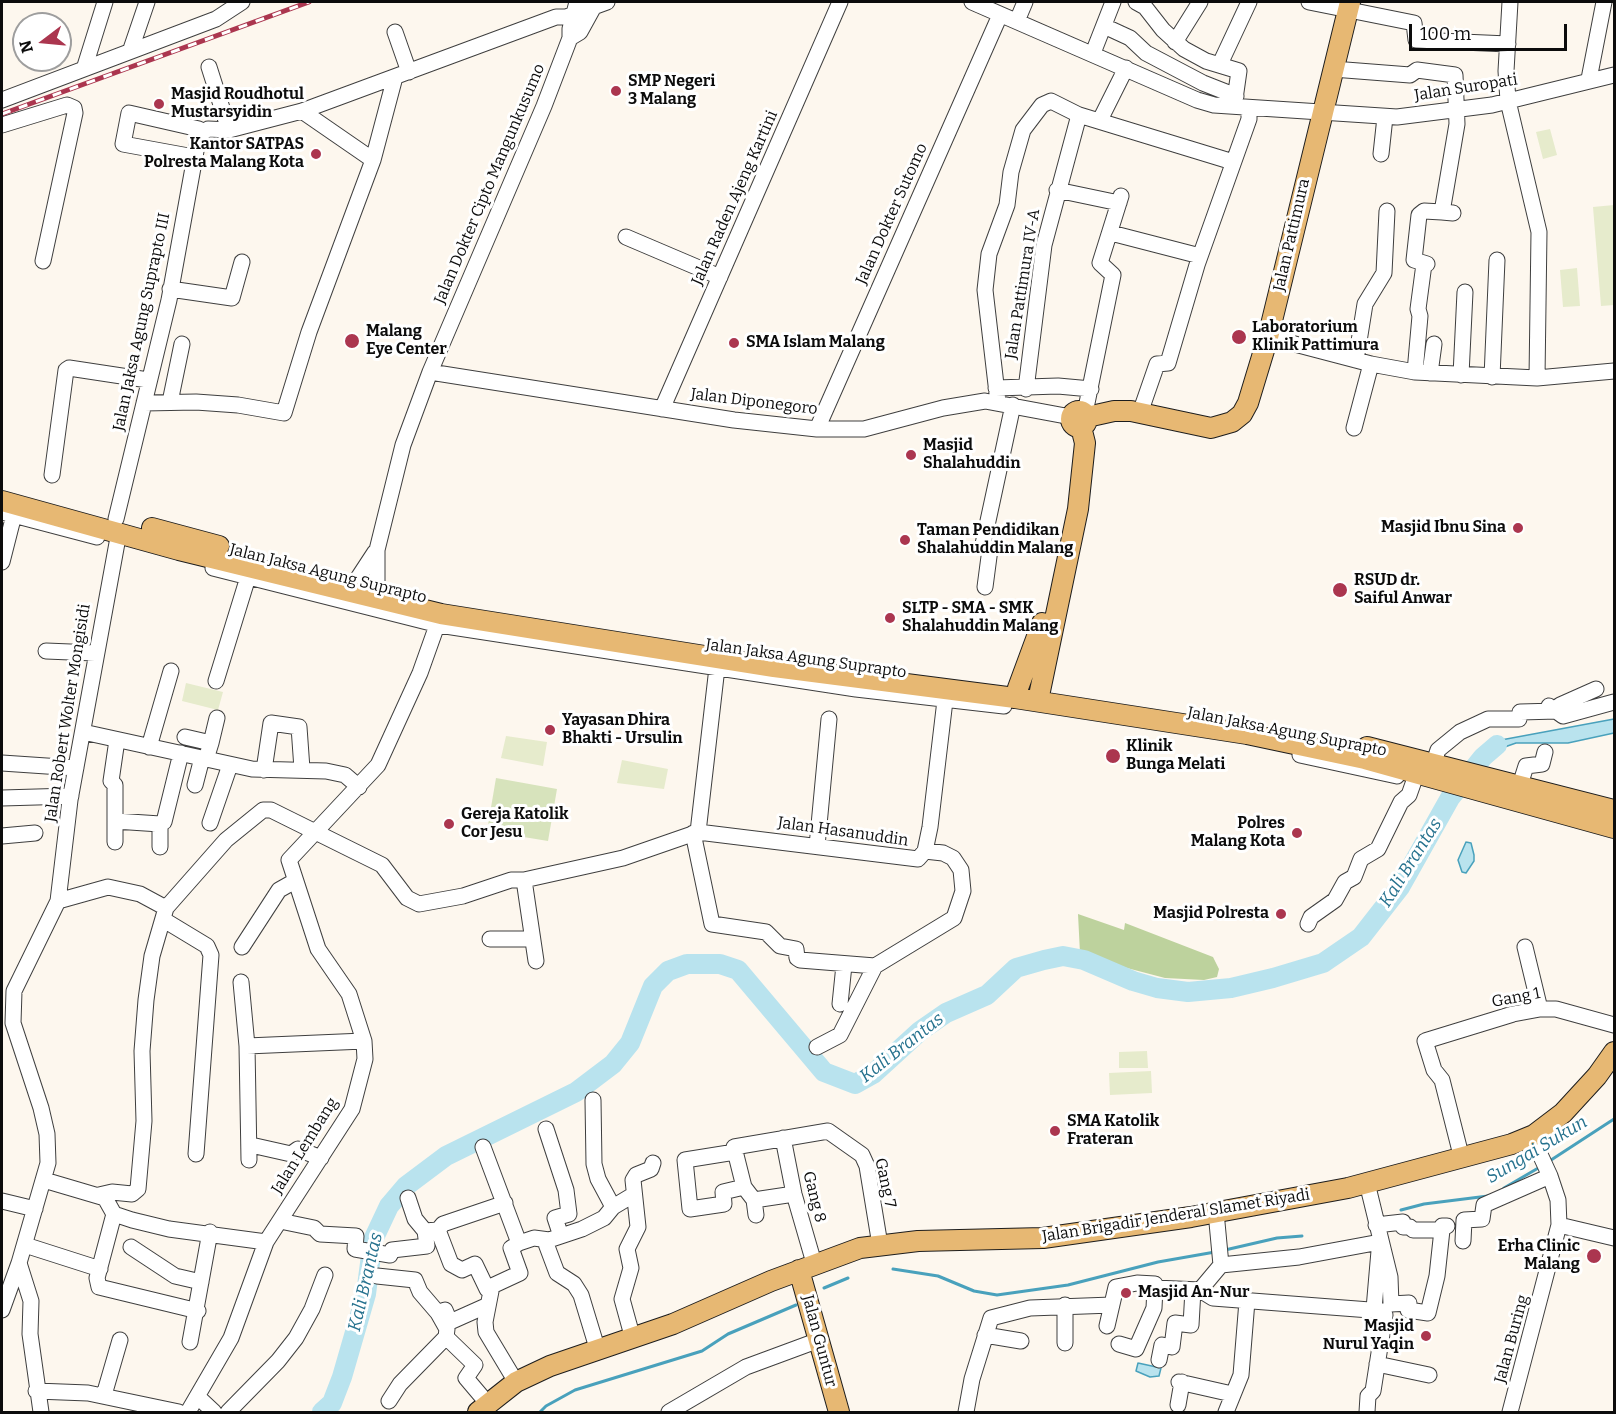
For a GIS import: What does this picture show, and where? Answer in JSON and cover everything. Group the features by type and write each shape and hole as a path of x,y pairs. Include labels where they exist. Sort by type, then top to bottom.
{"main road":[{"name":"Jalan Pattimura","path":"1081,419 1114,411 1140,412 1211,428 1232,422 1240,417 1248,403 1268,337 1349,6"},
{"path":"1040,691 1081,488 1080,476 1085,443 1081,419"},
{"path":"1018,688 1050,597 1073,486 1080,476"},
{"name":"Jalan Jaksa Agung Suprapto","path":"2,491 117,531"},
{"name":"Jalan Jaksa Agung Suprapto","path":"8,509 181,543 518,618 725,659 919,692 1164,720 1298,750 1437,768"},
{"name":"Jalan Jaksa Agung Suprapto","path":"181,543 282,581 440,620 725,659 1018,688 1250,722 1437,768 1612,824"},
{"name":"Jalan Jaksa Agung Suprapto","path":"1493,786 1520,785 1612,824"},
{"name":"Jalan Brigadir Jenderal Slamet Riyadi","path":"483,1408 516,1382 550,1366 633,1339 807,1266 880,1245 918,1241 1043,1239 1216,1212 1367,1183 1462,1159 1536,1144 1578,1098 1614,1052"},
{"name":"Jalan Guntur","path":"807,1266 819,1340 839,1413"}],"street":[{"path":"86,66 105,2"},
{"path":"131,49 147,2"},
{"name":"Jalan Raden Ajeng Kartini","path":"662,409 840,2"},
{"path":"972,2 998,9 1017,21 1197,100 1239,103"},
{"path":"1017,21 1025,2"},
{"path":"1093,53 1113,2"},
{"path":"1136,2 1154,7 1175,42 1194,56 1239,71 1239,103"},
{"path":"1175,42 1200,2"},
{"path":"1220,64 1249,2"},
{"path":"1309,2 1349,6 1414,23 1416,40 1508,44"},
{"path":"1510,2 1508,101 1539,232 1537,378"},
{"path":"1589,79 1604,2"},
{"path":"194,157 123,144 129,113 200,129 202,133 208,129 229,130 302,111 556,17 576,6 599,3"},
{"name":"Jalan Dokter Cipto Mangunkusumo","path":"570,38 580,32 599,3"},
{"path":"2,100 86,66 216,19 234,4"},
{"name":"Jalan Dokter Cipto Mangunkusumo","path":"376,586 377,550 394,476 430,372 544,106 570,38 576,6"},
{"name":"Jalan Dokter Sutomo","path":"817,429 998,9"},
{"path":"1104,26 1130,38 1146,53 1239,103 1249,119 1200,256 1168,363 1157,364 1140,412"},
{"path":"144,403 238,405 284,413 313,322 374,160 402,75 395,33"},
{"path":"209,67 229,130"},
{"path":"1100,120 1126,68"},
{"path":"1333,69 1410,75 1417,70 1453,74 1456,78 1457,124 1447,212 1424,211 1419,215 1414,260 1426,264 1418,309 1423,372"},
{"name":"Jalan Suropati","path":"1239,103 1322,113 1385,117 1508,101 1589,79 1614,75"},
{"path":"1091,389 1058,386 997,395 986,290 988,254 1007,206 1011,172 1023,130 1048,101 1079,115 1100,120 1139,135 1233,162"},
{"path":"2,125 67,105 74,108 75,113 43,261"},
{"path":"302,111 374,160"},
{"name":"Jalan Pattimura IV-A","path":"1026,389 1044,245 1079,115"},
{"path":"1381,154 1385,117"},
{"name":"Jalan Jaksa Agung Suprapto III","path":"117,531 148,380 170,289 194,157 202,133"},
{"path":"1057,190 1120,200 1100,263 1113,275 1091,389 1081,419"},
{"path":"1356,360 1365,303 1384,273 1387,252 1387,211"},
{"path":"1111,233 1200,256"},
{"path":"626,237 720,277"},
{"path":"1492,377 1497,260"},
{"path":"170,289 232,298 242,262"},
{"path":"1461,375 1465,292"},
{"path":"1268,337 1371,364 1423,372 1537,378 1614,371"},
{"path":"170,402 182,344"},
{"path":"1423,372 1434,344"},
{"path":"1354,428 1371,364"},
{"path":"52,475 66,370 69,368 148,380"},
{"name":"Jalan Diponegoro","path":"430,372 662,409 817,429 864,429 997,395 1013,405 1081,419"},
{"path":"985,587 990,549 983,544 1013,405"},
{"path":"2,562 8,509"},
{"name":"Jalan Jaksa Agung Suprapto","path":"117,531 248,577 282,581"},
{"name":"Jalan Robert Wolter Mongisidi","path":"8,990 58,901 71,796 117,531"},
{"name":"Jalan Dokter Cipto Mangunkusumo","path":"356,581 377,550"},
{"path":"216,681 248,577"},
{"path":"314,830 359,787 378,765 440,620"},
{"path":"46,651 95,653"},
{"path":"725,659 696,832 712,924 766,932 780,946 796,949 797,958 800,960 875,966"},
{"path":"149,747 171,671"},
{"path":"1557,711 1560,705 1596,689"},
{"name":"Jalan Hasanuddin","path":"696,832 914,860 925,851 946,695"},
{"path":"1534,706 1549,706 1563,716 1614,702"},
{"path":"1437,768 1438,750 1460,732 1488,719 1519,718 1520,712 1557,711"},
{"path":"195,785 217,718"},
{"path":"817,846 829,719"},
{"path":"264,770 271,723 299,727 302,769"},
{"path":"82,732 230,765 264,770 302,769 345,775 359,787"},
{"path":"185,737 210,743"},
{"path":"115,842 115,784 111,781 117,740"},
{"name":"Jalan Jaksa Agung Suprapto","path":"1298,750 1363,770 1415,778 1437,768"},
{"path":"1520,785 1526,766 1542,765 1545,752"},
{"path":"115,821 160,824 164,822 181,753"},
{"path":"2,763 76,768"},
{"path":"210,823 230,765"},
{"path":"1308,924 1311,917 1335,900 1345,882 1354,878 1361,859 1378,849 1401,802 1409,795 1415,778"},
{"path":"2,798 71,796"},
{"path":"99,1195 112,1192 132,1194 138,1189 144,1121 142,1051 146,1000 152,956 165,914 226,840 254,815 263,810 271,810 382,865 407,898 414,903 463,896 499,883 524,880 623,858 696,832"},
{"path":"160,824 160,847"},
{"name":"Jalan Lembang","path":"189,1408 231,1338 266,1242 352,1109 365,1059 364,1041 349,994 318,949 289,860 314,830"},
{"path":"2,836 35,833"},
{"path":"817,1047 840,1035 875,966 954,918 963,891 961,870 953,858 943,853 925,851"},
{"path":"524,880 536,961"},
{"path":"242,947 279,890 295,881"},
{"path":"58,901 108,887 140,894 207,946 211,955 196,1154"},
{"path":"490,939 532,939"},
{"path":"1525,947 1540,1009"},
{"path":"840,1004 844,965"},
{"path":"241,982 247,1046 250,1153 291,1154 298,1149 321,1158"},
{"path":"2,1310 25,1245 48,1163 47,1134 17,1039 8,990"},
{"name":"Gang 1","path":"1462,1159 1442,1080 1434,1070 1425,1041 1513,1014 1540,1009 1556,1010 1614,1025"},
{"path":"2,1042 17,1039"},
{"path":"247,1046 364,1041"},
{"path":"593,1100 594,1164 598,1179 613,1207"},
{"path":"546,1129 566,1190 569,1214 555,1218 561,1236"},
{"name":"Gang 7","path":"783,1138 828,1131 862,1155 867,1166 880,1245"},
{"path":"783,1138 734,1147 744,1187 755,1207 794,1194"},
{"name":"Gang 8","path":"783,1138 807,1266"},
{"name":"Jalan Buring","path":"1510,1413 1559,1226 1558,1200 1536,1144"},
{"path":"483,1147 519,1243"},
{"path":"735,1152 685,1160 690,1209 724,1204 723,1192 744,1187"},
{"path":"633,1339 622,1299 631,1268 627,1249 638,1227 633,1195 636,1175 651,1169 652,1163"},
{"path":"1367,1183 1390,1277 1390,1304 1409,1303 1408,1311 1428,1313 1437,1276 1442,1226 1464,1233 1464,1220 1482,1219 1484,1205 1549,1173"},
{"path":"44,1180 99,1195 107,1201 114,1214 96,1283 104,1289 198,1311"},
{"path":"516,1382 486,1332 492,1286 520,1274 511,1248 534,1238 545,1241 561,1236 604,1218 613,1207 633,1195"},
{"path":"408,1198 415,1219 431,1231 451,1264 462,1270 475,1264 489,1298"},
{"path":"2,1201 35,1209"},
{"path":"280,1221 314,1228 320,1234 356,1236 355,1249 390,1255 392,1250 427,1246 431,1231 443,1224 505,1203"},
{"path":"1159,1360 1162,1345 1172,1347 1175,1323 1191,1325 1203,1289 1220,1256 1216,1212"},
{"path":"114,1214 169,1229 210,1232 266,1242"},
{"path":"1377,1225 1403,1222 1403,1227 1410,1227 1413,1230 1442,1230"},
{"path":"1559,1226 1614,1238"},
{"path":"190,1342 198,1311 210,1232"},
{"path":"545,1241 557,1273 574,1284 581,1294 598,1351"},
{"path":"1220,1256 1299,1257 1380,1242"},
{"path":"1374,1309 1380,1242"},
{"path":"25,1245 100,1269"},
{"path":"132,1247 175,1276 201,1282"},
{"path":"19,1263 31,1301 30,1334 36,1391 41,1413"},
{"path":"228,1413 253,1389 296,1338 325,1275"},
{"path":"377,1276 415,1280 420,1292 438,1313 447,1329 447,1337 475,1365 466,1378 483,1408"},
{"path":"1107,1326 1118,1287 1155,1284 1154,1308 1136,1349 1119,1344"},
{"path":"1155,1288 1203,1289 1247,1301 1383,1311 1385,1315 1367,1413"},
{"path":"438,1313 445,1310 450,1322 489,1298"},
{"path":"1226,1413 1240,1375 1247,1301"},
{"path":"966,1413 968,1395 991,1318 999,1314 1065,1305 1112,1305"},
{"path":"1065,1305 1065,1344"},
{"path":"985,1335 1022,1341"},
{"path":"389,1401 400,1384 447,1337"},
{"path":"104,1395 120,1340"},
{"path":"669,1413 746,1367 819,1340"},
{"path":"1377,1364 1429,1376"},
{"path":"1178,1405 1180,1382 1233,1394"},
{"path":"36,1391 104,1395 214,1413"},
{"path":"189,1408 207,1413"}],"green space":[{"path":"1550,129 1557,155 1543,159 1536,132"},
{"path":"1614,205 1614,305 1601,306 1593,207"},
{"path":"1577,268 1580,306 1563,307 1560,270"},
{"path":"186,683 223,692 218,710 182,701"},
{"path":"506,736 547,742 543,766 501,758"},
{"path":"622,760 668,769 664,789 617,783"},
{"path":"496,778 557,789 548,841 487,831"},
{"path":"1078,914 1124,930 1125,923 1213,957 1219,969 1217,977 1204,980 1165,978 1104,962 1080,953"},
{"path":"1147,1051 1148,1068 1119,1068 1119,1052"},
{"path":"1151,1071 1152,1093 1110,1095 1109,1073"}],"water":[{"path":"1614,719 1614,733 1568,743 1516,743 1499,749 1486,764 1472,761 1494,742"},
{"path":"1466,842 1471,843 1474,861 1466,873 1462,872 1458,860"},
{"path":"1138,1363 1161,1368 1159,1376 1150,1377 1136,1371"}],"waterway":[{"name":"Kali Brantas","path":"322,1412 332,1403 342,1377 366,1294 373,1240 389,1206 406,1186 446,1156 576,1092 613,1064 630,1043 653,986 668,971 687,964 720,964 738,970 824,1072 855,1084 873,1074 920,1031 946,1013 987,995 1016,968 1044,960 1063,956 1084,960 1133,981 1157,988 1188,992 1231,988 1273,978 1323,963 1361,937 1400,887 1450,798 1483,757 1497,745"},
{"name":"Sungai Sukun","path":"1548,1162 1614,1119"},
{"name":"Sungai Sukun","path":"1504,1188 1540,1167"},
{"name":"Sungai Sukun","path":"1401,1210 1424,1204 1488,1196"},
{"path":"1225,1250 1277,1238 1302,1236"},
{"path":"893,1269 938,1276 974,1291 997,1295 1068,1285 1158,1262 1215,1252"},
{"path":"824,1288 848,1278"},
{"path":"540,1412 546,1406 575,1390 702,1351 728,1334 796,1305"}],"railway":[{"path":"2,114 309,2"}],"place":[{"name":"SMP Negeri 3 Malang","path":"616,91"},
{"name":"Masjid Roudhotul Mustarsyidin","path":"159,104"},
{"name":"Kantor SATPAS Polresta Malang Kota","path":"316,154"},
{"name":"Laboratorium Klinik Pattimura","path":"1239,337"},
{"name":"Malang Eye Center","path":"352,341"},
{"name":"SMA Islam Malang","path":"734,343"},
{"name":"Masjid Shalahuddin","path":"911,455"},
{"name":"Masjid Ibnu Sina","path":"1518,528"},
{"name":"Taman Pendidikan Shalahuddin Malang","path":"905,540"},
{"name":"RSUD dr. Saiful Anwar","path":"1340,590"},
{"name":"SLTP - SMA - SMK Shalahuddin Malang","path":"890,618"},
{"name":"Yayasan Dhira Bhakti - Ursulin","path":"550,730"},
{"name":"Klinik Bunga Melati","path":"1113,756"},
{"name":"Gereja Katolik Cor Jesu","path":"449,824"},
{"name":"Polres Malang Kota","path":"1297,833"},
{"name":"Masjid Polresta","path":"1281,914"},
{"name":"SMA Katolik Frateran","path":"1055,1131"},
{"name":"Erha Clinic Malang","path":"1594,1256"},
{"name":"Masjid An-Nur","path":"1126,1293"},
{"name":"Masjid Nurul Yaqin","path":"1426,1336"}]}
